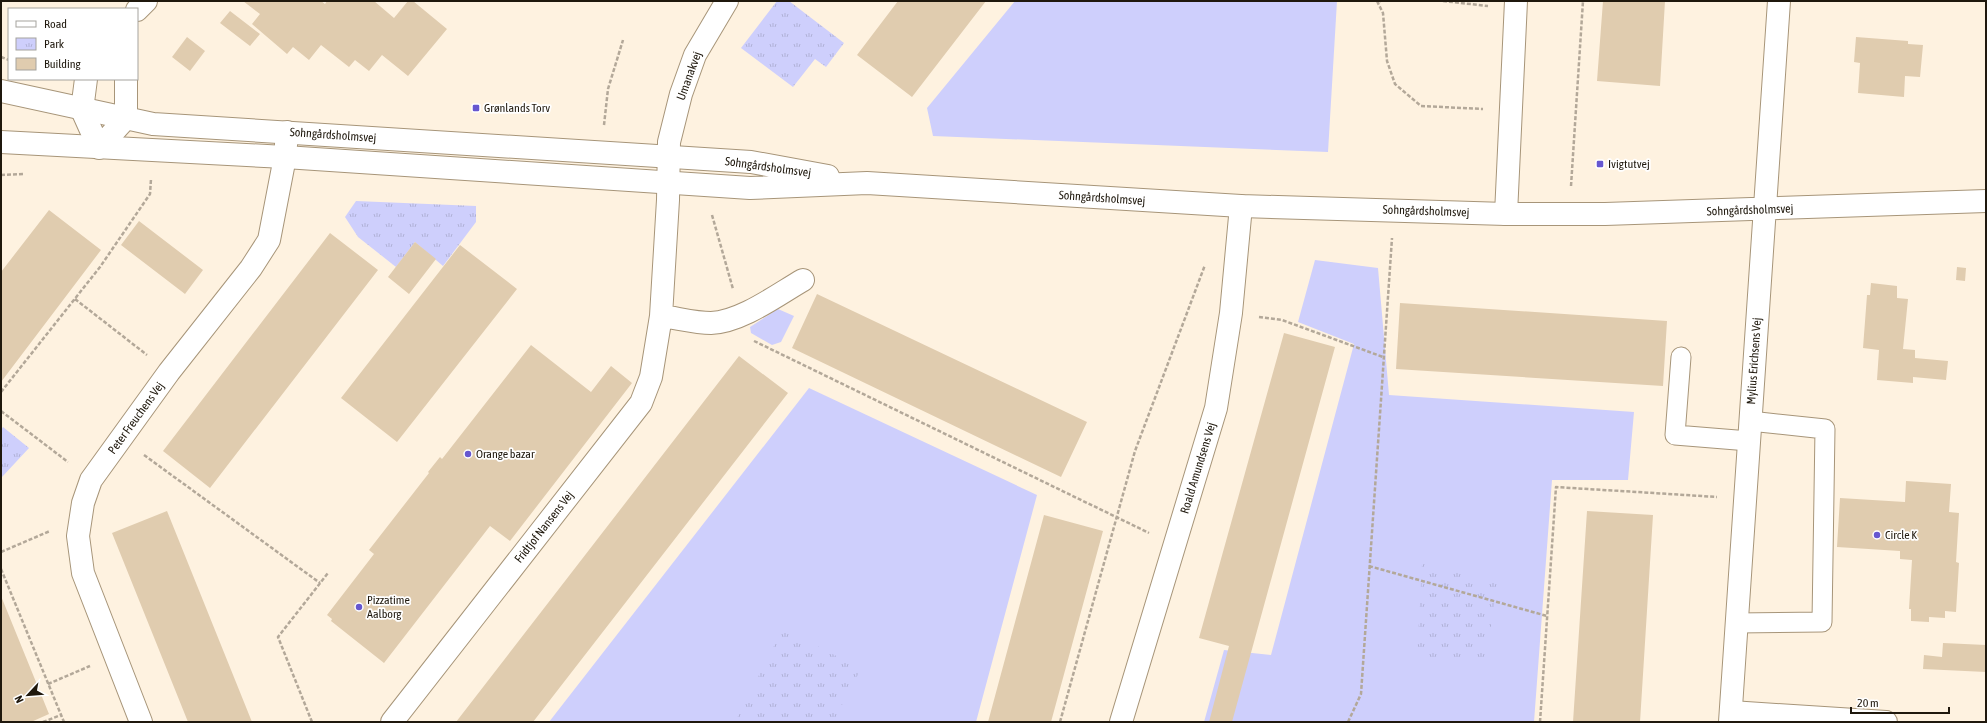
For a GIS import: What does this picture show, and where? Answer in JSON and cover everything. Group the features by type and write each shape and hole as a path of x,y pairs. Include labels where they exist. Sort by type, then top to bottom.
{"street":[{"path":"138,9 146,1"},
{"name":"Umanakvej","path":"669,157 669,142 679,101 695,55 727,1"},
{"name":"Mylius Erichsens Vej","path":"1730,717 1779,1"},
{"path":"1506,214 1516,5"},
{"path":"86,80 82,110 99,148 126,118 126,80"},
{"name":"Sohngårdsholmsvej","path":"1,91 82,110 154,124 751,162 867,183"},
{"path":"1,102 82,110"},
{"name":"Peter Freuchens Vej","path":"141,722 83,573 78,536 83,503 91,480 169,372 239,285 269,240 285,157 286,132"},
{"name":"Sohngårdsholmsvej","path":"1,142 285,157 750,188 867,183 1241,206 1506,214 1569,214 1764,209 1986,201"},
{"path":"668,182 669,157"},
{"name":"Fridtjof Nansens Vej","path":"392,722 641,403 651,377 656,356 661,316 668,182"},
{"name":"Roald Amundsens Vej","path":"1122,722 1216,408 1232,312 1241,206"},
{"path":"661,316 711,323 734,317 803,280"},
{"path":"1730,717 1886,722"}],"lane":[{"path":"1682,357 1675,435 1825,429 1822,622 1736,622"}],"path":[{"path":"1381,1 1377,1 1383,13 1387,61 1396,84 1421,106 1511,110"},
{"path":"1443,1 1516,5"},
{"path":"1569,214 1583,1"},
{"path":"601,153 608,89 623,40"},
{"path":"1,392 100,267 150,194 152,150"},
{"path":"1348,722 1361,694 1368,566 1394,210"},
{"path":"712,214 734,317 742,336 1116,517 1175,544"},
{"path":"1060,722 1134,451 1206,262"},
{"path":"75,299 169,372"},
{"path":"1232,312 1282,320 1383,358"},
{"path":"1,411 91,480"},
{"path":"121,439 320,583"},
{"path":"1540,722 1556,486 1745,499"},
{"path":"1,552 65,525 80,524"},
{"path":"1368,566 1547,616"},
{"path":"1,569 64,722"},
{"path":"312,722 278,637 328,573"},
{"path":"48,684 115,655"},
{"path":"43,722 61,715"}],"green space":[{"path":"777,1 789,1 844,43 826,67 815,59 793,87 741,48"},
{"path":"1015,1 1337,1 1328,152 933,136 927,108"},
{"path":"356,201 476,206 476,222 443,266 415,242 396,267 358,237 345,217"},
{"path":"1315,260 1378,268 1389,395 1634,412 1628,480 1552,480 1534,722 1204,722 1224,650 1271,655 1354,344 1298,322"},
{"path":"778,309 794,316 781,342 772,345 751,333 750,327"},
{"path":"809,388 1037,495 976,722 549,722"},
{"path":"3,427 29,448 2,477 1,430"},
{"path":"1422,563 1497,583 1486,662 1417,658"},
{"path":"783,628 861,669 833,722 735,722"}],"building":[{"path":"243,1 321,1 325,4 327,1 374,1 394,18 408,1 413,1 447,29 408,76 382,55 369,71 355,60 349,67 321,45 309,60 293,47 287,54 252,24 260,14"},
{"path":"898,1 986,1 912,97 857,55"},
{"path":"1603,1 1665,1 1660,86 1597,81"},
{"path":"230,11 260,34 250,46 220,23"},
{"path":"187,37 205,51 190,71 172,57"},
{"path":"1856,37 1908,41 1908,44 1923,45 1920,77 1905,76 1904,97 1858,93 1860,63 1854,62"},
{"path":"49,210 101,250 1,382 1,272"},
{"path":"139,221 203,270 185,294 121,245"},
{"path":"330,233 378,270 210,488 163,451"},
{"path":"415,242 436,259 409,294 388,277"},
{"path":"460,245 517,289 397,442 341,398"},
{"path":"1957,267 1966,268 1965,281 1956,280"},
{"path":"1871,283 1897,286 1897,298 1908,299 1903,349 1915,350 1915,358 1948,361 1946,380 1913,377 1913,383 1877,380 1879,350 1863,348 1867,295 1870,295"},
{"path":"817,294 1087,422 1061,477 792,348"},
{"path":"1400,303 1667,321 1663,386 1396,369"},
{"path":"1284,333 1335,347 1232,722 1209,722 1229,646 1199,638"},
{"path":"531,345 591,392 611,366 632,383 510,541 490,526 384,663 331,621 332,619 327,615 374,554 369,550 429,473 428,472 440,457 442,459"},
{"path":"739,356 788,393 533,722 456,722"},
{"path":"1906,481 1951,484 1949,512 1959,513 1956,562 1959,563 1956,612 1945,611 1945,618 1929,617 1929,622 1911,621 1911,609 1909,609 1912,560 1900,559 1900,551 1837,547 1840,498 1905,502"},
{"path":"167,511 252,722 188,722 112,533"},
{"path":"1587,511 1653,515 1640,722 1573,722"},
{"path":"1044,515 1103,531 1051,722 988,722"},
{"path":"1,596 49,714 31,722 1,722"},
{"path":"1943,643 1986,645 1986,672 1923,669 1924,655 1942,657"}],"place":[{"name":"Grønlands Torv","path":"476,108"},
{"name":"Ivigtutvej","path":"1600,164"},
{"name":"Orange bazar","path":"468,454"},
{"name":"Circle K","path":"1877,535"},
{"name":"Pizzatime Aalborg","path":"359,607"}]}
